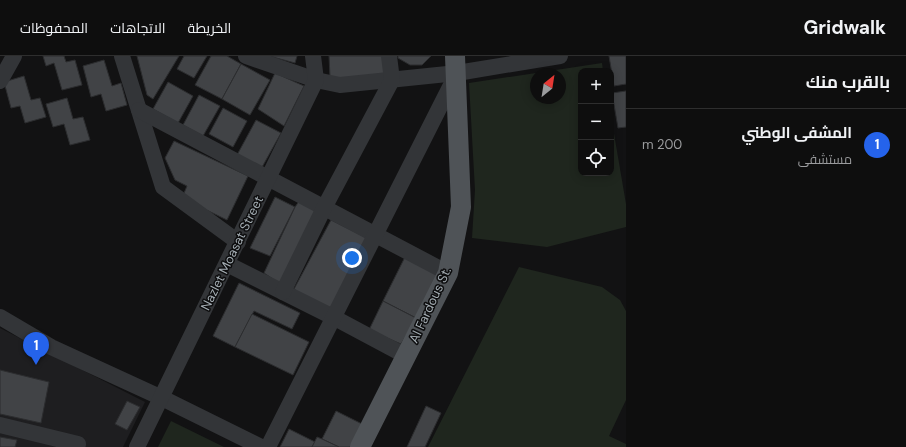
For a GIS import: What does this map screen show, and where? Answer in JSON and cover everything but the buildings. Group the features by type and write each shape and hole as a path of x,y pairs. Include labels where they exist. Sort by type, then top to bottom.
{"main road":[{"name":"Al Fardous St.","path":"360,447 448,273 461,207 456,64"}],"street":[{"path":"0,81 14,56"},
{"path":"122,56 163,187 238,242"},
{"path":"246,56 316,80 340,85 392,80 456,64 560,56"},
{"path":"313,56 316,80"},
{"path":"283,292 324,208 392,80 389,56"},
{"path":"268,447 376,235 456,64"},
{"name":"Nazlet Moasat Street","path":"137,447 316,80"},
{"path":"139,110 448,273"},
{"path":"227,264 335,318 406,356"},
{"path":"0,317 51,347 162,398 261,447"},
{"path":"0,425 78,444 77,447"}],"shaded area":[{"path":"602,63 603,68 578,68 578,176 614,176 614,134 626,204 626,227 547,247 472,238 475,190 469,83 530,74 530,104 566,104 566,68"},
{"path":"519,267 602,287 620,300 626,311 626,400 609,436 626,444 626,447 428,447"},
{"path":"0,328 145,402 123,447 0,447"},
{"path":"171,421 224,447 158,447"}],"place":[{"name":"المشفى الوطني","path":"36,365"}]}
